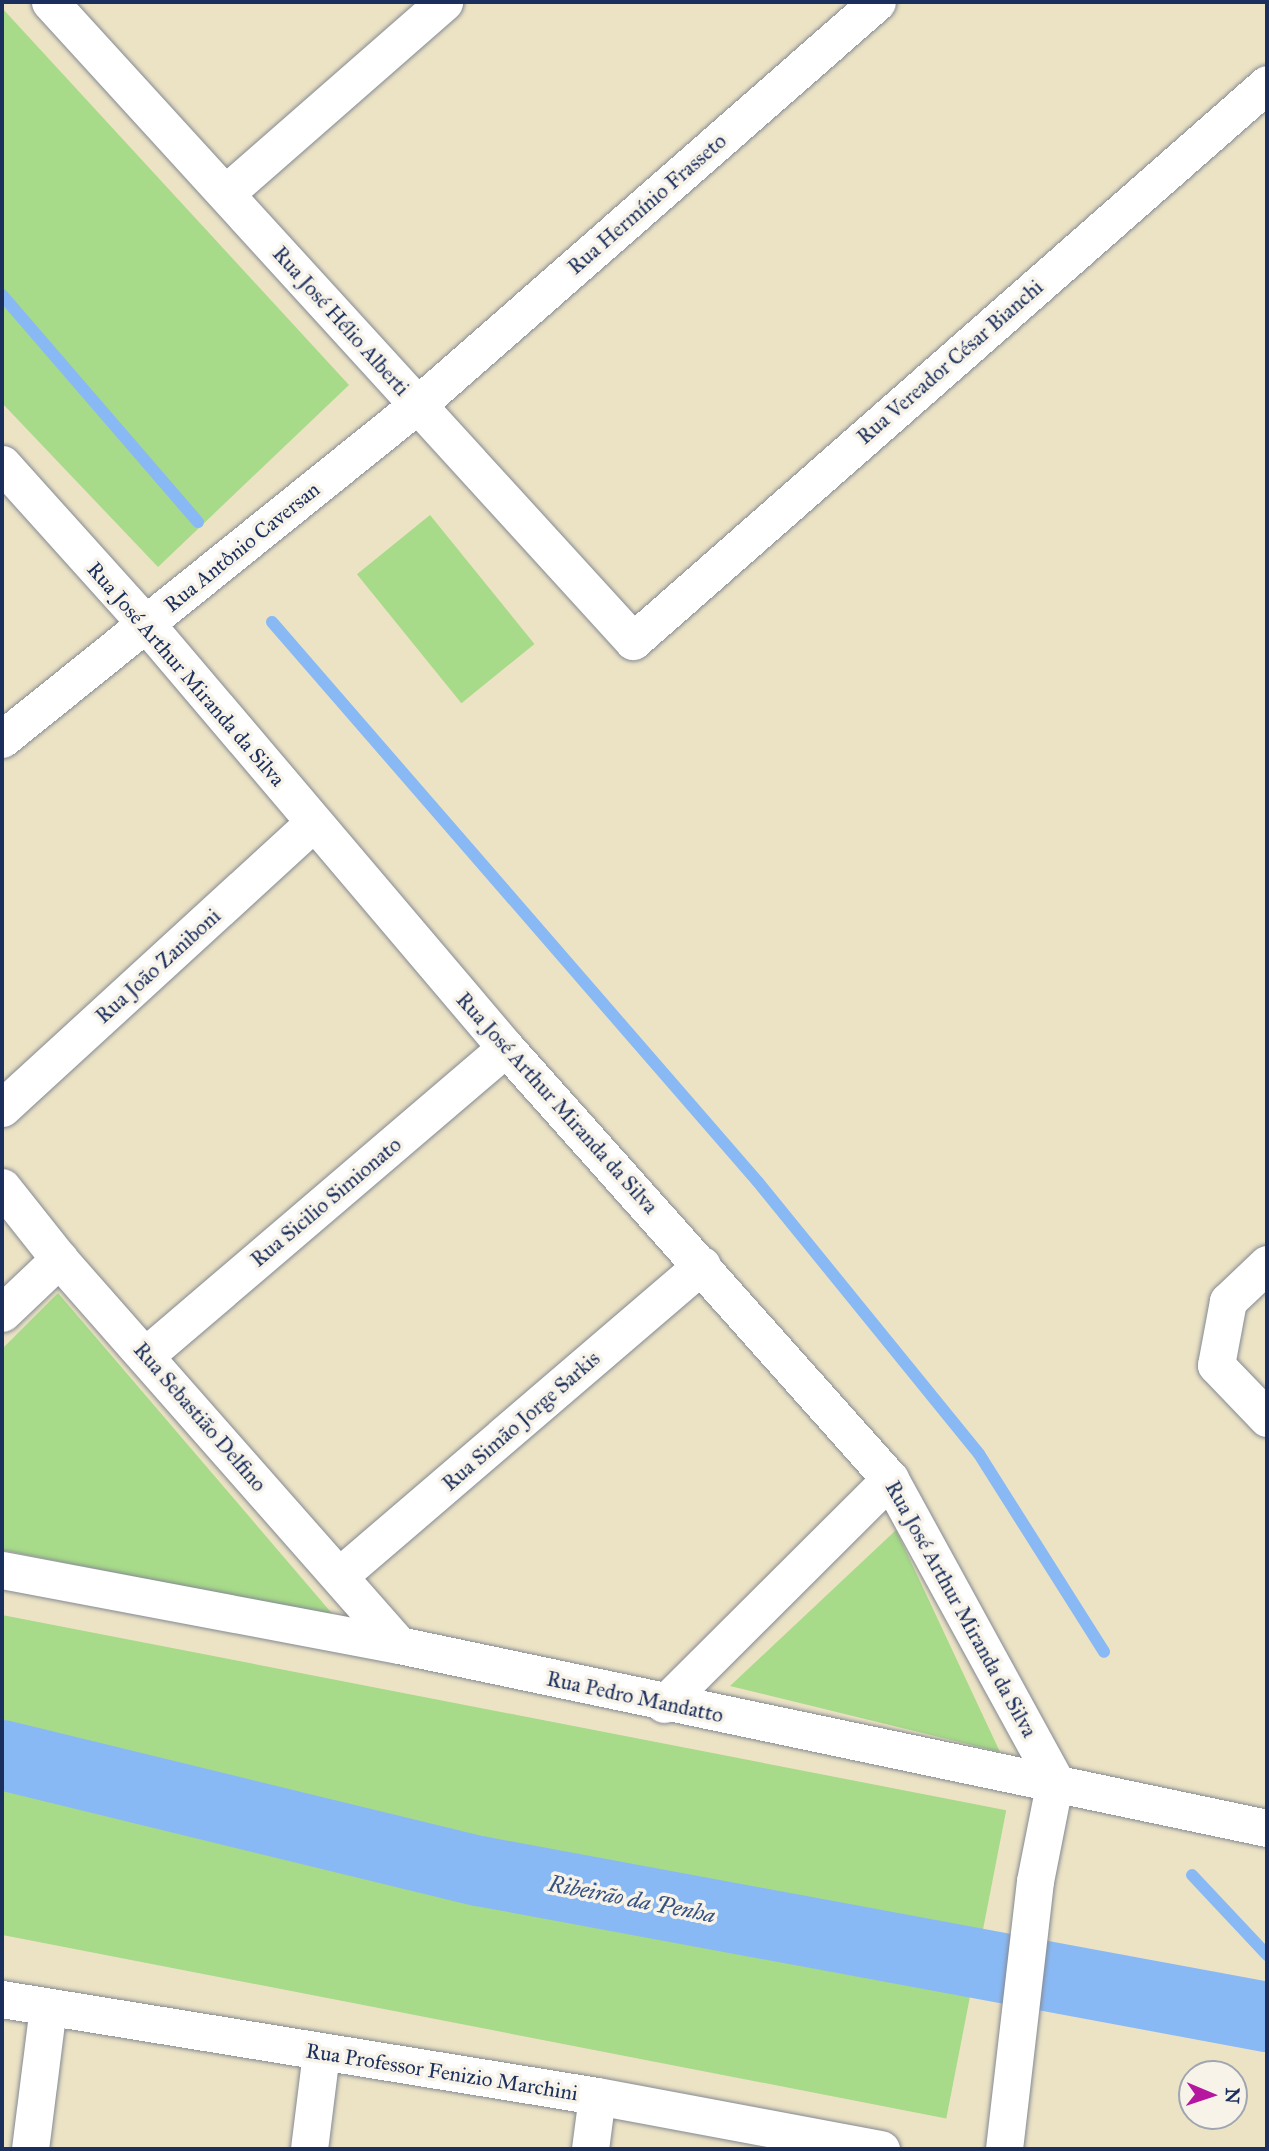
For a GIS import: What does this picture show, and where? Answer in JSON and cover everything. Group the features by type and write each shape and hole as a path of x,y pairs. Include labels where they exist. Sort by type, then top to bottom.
{"street":[{"name":"Rua José Hélio Alberti","path":"50,2 226,193 416,407 633,641"},
{"path":"226,193 444,2"},
{"name":"Rua Hermínio Frasseto","path":"416,407 877,2"},
{"name":"Rua Vereador César Bianchi","path":"633,641 1267,84"},
{"name":"Rua Antônio Caversan","path":"2,739 416,407"},
{"name":"Rua José Arthur Miranda da Silva","path":"2,464 147,625 506,1048 890,1479 1055,1780"},
{"name":"Rua João Zaniboni","path":"2,1108 313,823"},
{"name":"Rua Sicilio Simionato","path":"146,1355 506,1048"},
{"name":"Rua Sebastião Delfino","path":"2,1187 59,1259 400,1645"},
{"path":"2,1313 59,1259"},
{"path":"1267,1264 1228,1301 1216,1365 1267,1418"},
{"name":"Rua Simão Jorge Sarkis","path":"339,1576 702,1265"},
{"path":"664,1704 890,1479"},
{"name":"Rua Pedro Mandatto","path":"2,1570 400,1645 664,1704 1055,1780 1267,1828"},
{"path":"1004,2149 1035,1881 1055,1780"},
{"name":"Rua Professor Fenizio Marchini","path":"2,1999 597,2096 775,2139 881,2149"},
{"path":"30,2149 48,2007"},
{"path":"309,2149 321,2053"},
{"path":"590,2149 597,2096"}],"green space":[{"path":"2,8 349,385 158,567 2,403"},
{"path":"430,515 534,644 461,703 357,574"},
{"path":"58,1293 335,1617 2,1550 2,1349"},
{"path":"896,1530 1000,1752 730,1686"},
{"path":"2,1615 1006,1810 946,2118 2,1935"}],"waterway":[{"path":"2,295 198,522"},
{"path":"272,622 758,1182 979,1454 1104,1652"},
{"name":"Ribeirão da Penha","path":"2,1755 479,1871 1267,2017"},
{"path":"1192,1875 1267,1955"}]}
